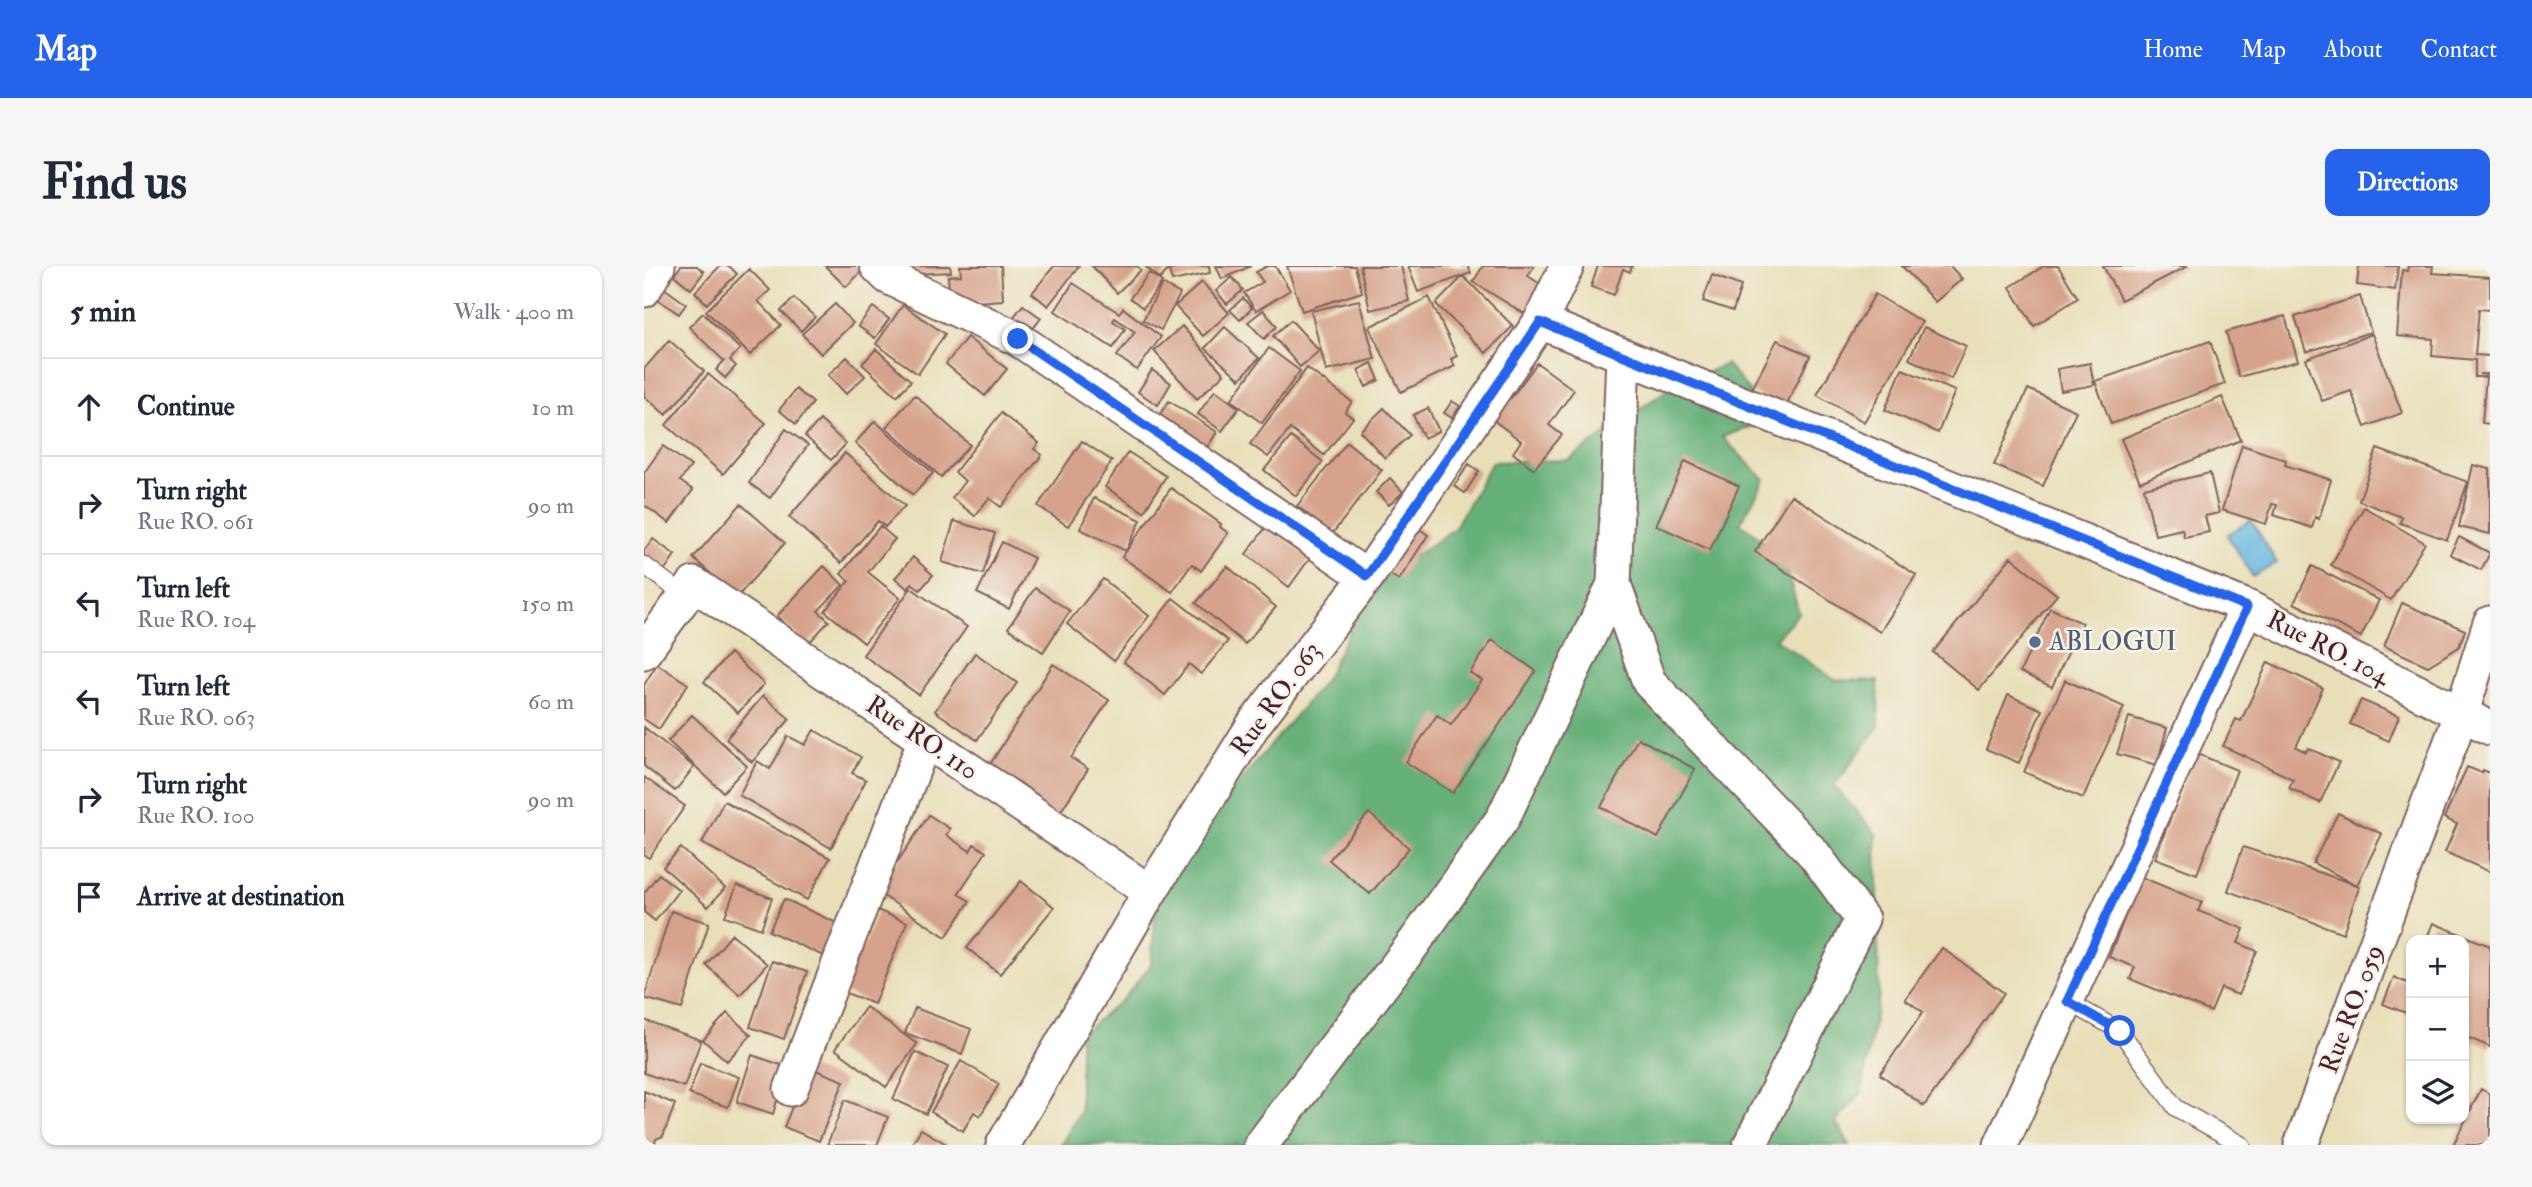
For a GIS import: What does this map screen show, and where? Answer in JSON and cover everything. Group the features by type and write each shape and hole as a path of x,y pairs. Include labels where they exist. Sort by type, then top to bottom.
{"street":[{"path":"644,290 658,266"},
{"path":"877,266 888,277 1018,339 1367,576"},
{"name":"Rue RO. 063","path":"1003,1145 1150,891 1254,724 1367,576 1540,322 1567,266"},
{"name":"Rue RO. 104","path":"1540,322 2247,607 2476,722"},
{"path":"1623,356 1614,584 1649,682 1814,854 1861,919 1750,1145"},
{"path":"1261,1145 1414,943 1503,818 1614,584"},
{"path":"644,652 690,590"},
{"name":"Rue RO. 110","path":"690,590 925,739 1150,891"},
{"path":"2001,1145 2247,607"},
{"name":"Rue RO. 059","path":"2301,1145 2476,722 2490,623"},
{"path":"791,1089 925,739"}],"lane":[{"path":"644,565 690,590"},
{"path":"2067,1001 2120,1031 2176,1108 2242,1145"}],"green space":[{"path":"1726,364 1750,392 1752,426 1722,437 1765,480 1740,523 1781,552 1799,613 1775,639 1835,680 1878,681 1879,726 1834,786 1876,834 1879,995 1861,1093 1836,1122 1850,1145 1061,1145 1080,1112 1080,1035 1124,998 1151,965 1156,905 1216,810 1324,682 1361,608 1386,576 1454,529 1492,462 1569,460 1665,391"}],"water":[{"path":"2251,520 2277,563 2253,577 2227,535"}],"building":[{"path":"681,266 697,266 704,272 691,289 674,275"},
{"path":"720,266 729,266 737,274 707,304 695,292"},
{"path":"825,266 863,266 865,268 846,287"},
{"path":"892,266 950,266 951,272 892,275"},
{"path":"960,266 1001,266 1003,300 950,304 948,276 961,275"},
{"path":"1054,266 1079,266 1048,306 1032,293"},
{"path":"1092,266 1137,266 1141,270 1117,293"},
{"path":"1145,266 1167,266 1170,268 1160,279"},
{"path":"1187,266 1209,266 1210,273 1172,281 1169,270"},
{"path":"1216,266 1251,266 1222,279"},
{"path":"1267,266 1275,266 1290,290 1256,311 1244,293 1263,282 1256,272"},
{"path":"1287,266 1355,266 1362,292 1302,311"},
{"path":"1360,266 1401,266 1409,301 1370,310"},
{"path":"1408,266 1468,266 1471,273 1418,292"},
{"path":"1483,266 1534,266 1528,276 1542,285 1525,314 1473,282"},
{"path":"1598,266 1632,266 1630,272 1623,269 1614,295 1591,287"},
{"path":"1902,266 1950,266 1962,279 1935,302"},
{"path":"2044,266 2058,266 2078,298 2034,326 2010,287"},
{"path":"2103,266 2188,266 2121,300"},
{"path":"2359,266 2398,266 2395,290 2357,285"},
{"path":"2408,266 2433,266 2432,273 2490,277 2490,310 2479,309 2475,355 2490,356 2490,374 2479,374 2490,375 2490,424 2482,423 2486,377 2475,377 2475,360 2432,356 2433,339 2397,336 2402,270 2407,271"},
{"path":"749,269 770,290 758,301 781,325 750,355 706,311"},
{"path":"1149,273 1162,282 1143,308 1130,298"},
{"path":"1712,275 1741,286 1733,311 1703,301"},
{"path":"1463,276 1513,326 1486,353 1436,304"},
{"path":"1232,277 1243,290 1227,304 1216,291"},
{"path":"1202,282 1229,313 1203,336 1175,306"},
{"path":"1073,283 1119,313 1123,308 1161,337 1137,370 1117,356 1135,332 1115,318 1113,321 1125,329 1113,348 1055,311"},
{"path":"1162,284 1180,294 1161,330 1143,320"},
{"path":"660,285 686,304 679,314 653,296"},
{"path":"1875,294 1922,322 1864,422 1817,395"},
{"path":"2360,296 2371,332 2306,352 2295,317"},
{"path":"1429,297 1457,356 1451,359 1455,366 1401,392 1369,327"},
{"path":"794,298 815,317 801,331 781,311"},
{"path":"1243,298 1252,308 1240,320 1230,310"},
{"path":"1359,300 1375,359 1326,371 1311,311"},
{"path":"835,304 853,323 821,354 802,334"},
{"path":"903,305 945,334 918,374 876,344"},
{"path":"1023,305 1041,318 1027,337 1009,323"},
{"path":"873,307 889,319 875,338 858,326"},
{"path":"1263,310 1277,326 1264,339 1248,322"},
{"path":"703,313 740,349 730,360 736,366 725,378 716,370 724,361 689,327"},
{"path":"2285,316 2298,361 2239,377 2226,332"},
{"path":"1291,320 1319,351 1300,367 1273,336"},
{"path":"1182,326 1224,374 1197,399 1154,351"},
{"path":"1225,327 1259,358 1240,379 1205,348"},
{"path":"1924,327 1966,346 1951,379 1909,359"},
{"path":"2372,334 2402,413 2365,427 2351,391 2322,401 2306,359"},
{"path":"967,337 1007,369 985,396 946,364"},
{"path":"669,340 704,371 666,415 644,396 644,369"},
{"path":"1777,340 1810,356 1785,408 1751,391"},
{"path":"2210,341 2225,384 2111,424 2095,381"},
{"path":"1269,348 1300,371 1262,423 1231,400"},
{"path":"876,349 911,381 897,396 862,364"},
{"path":"847,357 865,376 846,394 828,375"},
{"path":"1372,363 1379,380 1366,387 1358,370"},
{"path":"1537,363 1574,390 1549,425 1562,435 1534,469 1513,453 1521,441 1492,419"},
{"path":"2090,363 2094,385 2061,391 2057,369"},
{"path":"1307,368 1352,402 1345,412 1353,418 1324,455 1290,429 1268,457 1250,444"},
{"path":"1902,369 1955,391 1938,433 1885,410"},
{"path":"1152,370 1171,383 1158,405 1138,392"},
{"path":"708,374 766,423 723,474 666,425"},
{"path":"796,389 813,403 796,424 779,410"},
{"path":"2028,389 2076,411 2043,486 1994,465"},
{"path":"1215,390 1239,408 1222,431 1198,414"},
{"path":"915,395 970,445 941,477 886,427"},
{"path":"2222,397 2241,440 2140,482 2121,439"},
{"path":"1169,401 1217,432 1206,449 1158,417"},
{"path":"1452,401 1460,406 1452,418 1444,413"},
{"path":"1384,408 1410,435 1385,458 1360,431"},
{"path":"1428,408 1439,431 1424,438 1413,415"},
{"path":"1001,413 1039,443 1034,449 1042,455 1001,507 989,498 975,516 952,498 965,481 955,472"},
{"path":"820,420 846,444 831,460 805,436"},
{"path":"875,421 933,473 913,495 855,443"},
{"path":"786,429 808,445 770,498 749,483"},
{"path":"1291,437 1323,462 1296,496 1264,470"},
{"path":"1082,441 1112,461 1068,526 1038,506"},
{"path":"1347,442 1382,470 1332,534 1297,506"},
{"path":"2242,445 2286,460 2285,465 2331,480 2319,519 2315,517 2312,528 2274,515 2277,505 2272,504 2266,524 2222,510"},
{"path":"663,446 691,466 680,481 693,490 669,523 644,505 644,473"},
{"path":"2377,449 2468,482 2447,540 2400,523 2402,517 2359,501"},
{"path":"1128,452 1166,476 1144,512 1105,487"},
{"path":"845,453 905,506 885,527 878,521 841,563 789,517"},
{"path":"1685,461 1739,486 1710,550 1656,525"},
{"path":"1469,464 1479,471 1465,493 1454,486"},
{"path":"2473,465 2490,469 2490,534 2459,527"},
{"path":"2210,473 2219,513 2205,516 2209,532 2184,537 2182,529 2155,535 2144,488"},
{"path":"1390,478 1403,492 1389,505 1376,492"},
{"path":"1171,488 1221,524 1220,527 1228,533 1201,571 1192,564 1172,592 1122,557"},
{"path":"1791,495 1916,575 1880,632 1755,552"},
{"path":"1094,498 1141,520 1126,551 1080,529"},
{"path":"741,504 785,543 737,597 693,558"},
{"path":"2364,507 2425,543 2391,600 2331,565"},
{"path":"954,521 995,533 983,574 942,562"},
{"path":"1414,525 1428,535 1399,580 1384,571"},
{"path":"880,526 895,539 868,572 900,598 864,643 825,611 849,581 841,574"},
{"path":"1267,526 1310,558 1289,587 1246,554"},
{"path":"2459,537 2490,553 2481,570 2450,554"},
{"path":"653,539 675,555 661,575 644,562 644,550"},
{"path":"1002,542 1034,558 1009,609 977,593"},
{"path":"913,557 933,575 920,590 912,583 908,589 895,578"},
{"path":"2011,557 2057,595 1979,690 1933,652"},
{"path":"824,566 843,585 818,611 829,621 807,645 777,616"},
{"path":"1227,566 1276,607 1245,644 1196,603"},
{"path":"2312,566 2379,600 2361,637 2294,603"},
{"path":"1103,579 1149,616 1114,661 1067,624"},
{"path":"911,588 967,627 919,695 863,655"},
{"path":"1035,588 1070,611 1043,652 1008,628"},
{"path":"1173,598 1228,641 1201,674 1189,664 1165,695 1124,662"},
{"path":"2402,603 2465,630 2459,647 2428,666 2384,646"},
{"path":"2050,608 2082,623 2052,687 2020,672"},
{"path":"1492,640 1536,671 1453,793 1406,762 1437,715 1451,725 1482,680 1470,673"},
{"path":"730,653 764,684 738,713 704,682"},
{"path":"975,653 1017,683 977,740 935,711"},
{"path":"2268,662 2323,688 2296,747 2306,752 2308,748 2339,762 2320,803 2289,788 2293,779 2223,746 2236,719 2241,721"},
{"path":"657,664 688,684 659,729 644,719 644,685"},
{"path":"1053,664 1109,700 1071,758 1088,769 1057,817 986,771"},
{"path":"2065,680 2124,707 2083,798 2024,772"},
{"path":"2008,695 2042,710 2019,763 1986,749"},
{"path":"763,696 790,719 752,762 726,739"},
{"path":"2361,700 2399,716 2389,741 2350,724"},
{"path":"692,715 747,766 723,792 668,741"},
{"path":"2129,717 2167,728 2157,765 2117,754"},
{"path":"644,727 694,767 675,791 644,766"},
{"path":"814,730 861,757 852,773 866,780 831,848 739,795 757,761 770,769 788,736 805,745"},
{"path":"1638,738 1695,769 1658,838 1601,807"},
{"path":"2195,753 2237,770 2197,874 2155,858"},
{"path":"2467,767 2490,773 2490,872 2445,852 2457,824 2444,818"},
{"path":"644,777 685,806 649,858 644,855"},
{"path":"724,801 830,858 807,900 702,843"},
{"path":"1369,813 1409,848 1370,894 1329,860"},
{"path":"2338,813 2382,834 2357,885 2313,863"},
{"path":"929,815 950,829 946,835 970,851 974,844 986,852 958,894 970,901 946,937 870,887 892,870"},
{"path":"2243,847 2357,885 2359,888 2343,933 2228,891"},
{"path":"681,848 725,888 708,907 663,867"},
{"path":"659,874 679,890 655,921 644,912 644,893"},
{"path":"2141,877 2202,902 2198,911 2244,929 2238,943 2257,951 2238,995 2221,988 2211,1012 2130,979 2135,967 2109,957"},
{"path":"1021,881 1054,907 1000,974 967,948"},
{"path":"737,885 772,898 761,929 725,916"},
{"path":"784,899 837,923 823,956 769,931"},
{"path":"877,910 907,922 874,1004 836,989 865,943"},
{"path":"671,911 709,923 682,1009 644,998"},
{"path":"2433,923 2463,935 2428,935"},
{"path":"732,934 767,964 740,995 706,965"},
{"path":"2469,938 2490,946 2490,1047 2469,1038"},
{"path":"1942,948 2004,993 1924,1106 1880,1074 1923,1012 1905,999"},
{"path":"772,961 807,972 784,1039 750,1027"},
{"path":"2394,977 2406,983 2406,1013 2383,1004"},
{"path":"866,1007 917,1044 886,1087 835,1049"},
{"path":"915,1008 971,1029 962,1054 905,1033"},
{"path":"727,1013 751,1035 727,1061 703,1040"},
{"path":"644,1020 701,1040 684,1087 644,1073"},
{"path":"915,1052 948,1067 926,1114 893,1099"},
{"path":"752,1055 787,1067 773,1114 737,1102"},
{"path":"961,1061 999,1084 980,1116 974,1112 963,1131 931,1112"},
{"path":"700,1063 739,1077 728,1107 689,1094"},
{"path":"808,1067 844,1081 819,1141 784,1127"},
{"path":"2481,1089 2490,1094 2490,1145 2453,1145 2464,1124 2469,1124 2469,1113"},
{"path":"644,1091 675,1104 663,1136 656,1139 654,1145 644,1145"},
{"path":"845,1100 888,1117 877,1145 827,1145"},
{"path":"921,1129 948,1145 911,1145"}],"place":[{"name":"ABLOGUI","path":"2035,642"}],"route":[{"path":"1018,339 1367,576 1540,322 2247,607 2067,1001 2120,1031"}]}
